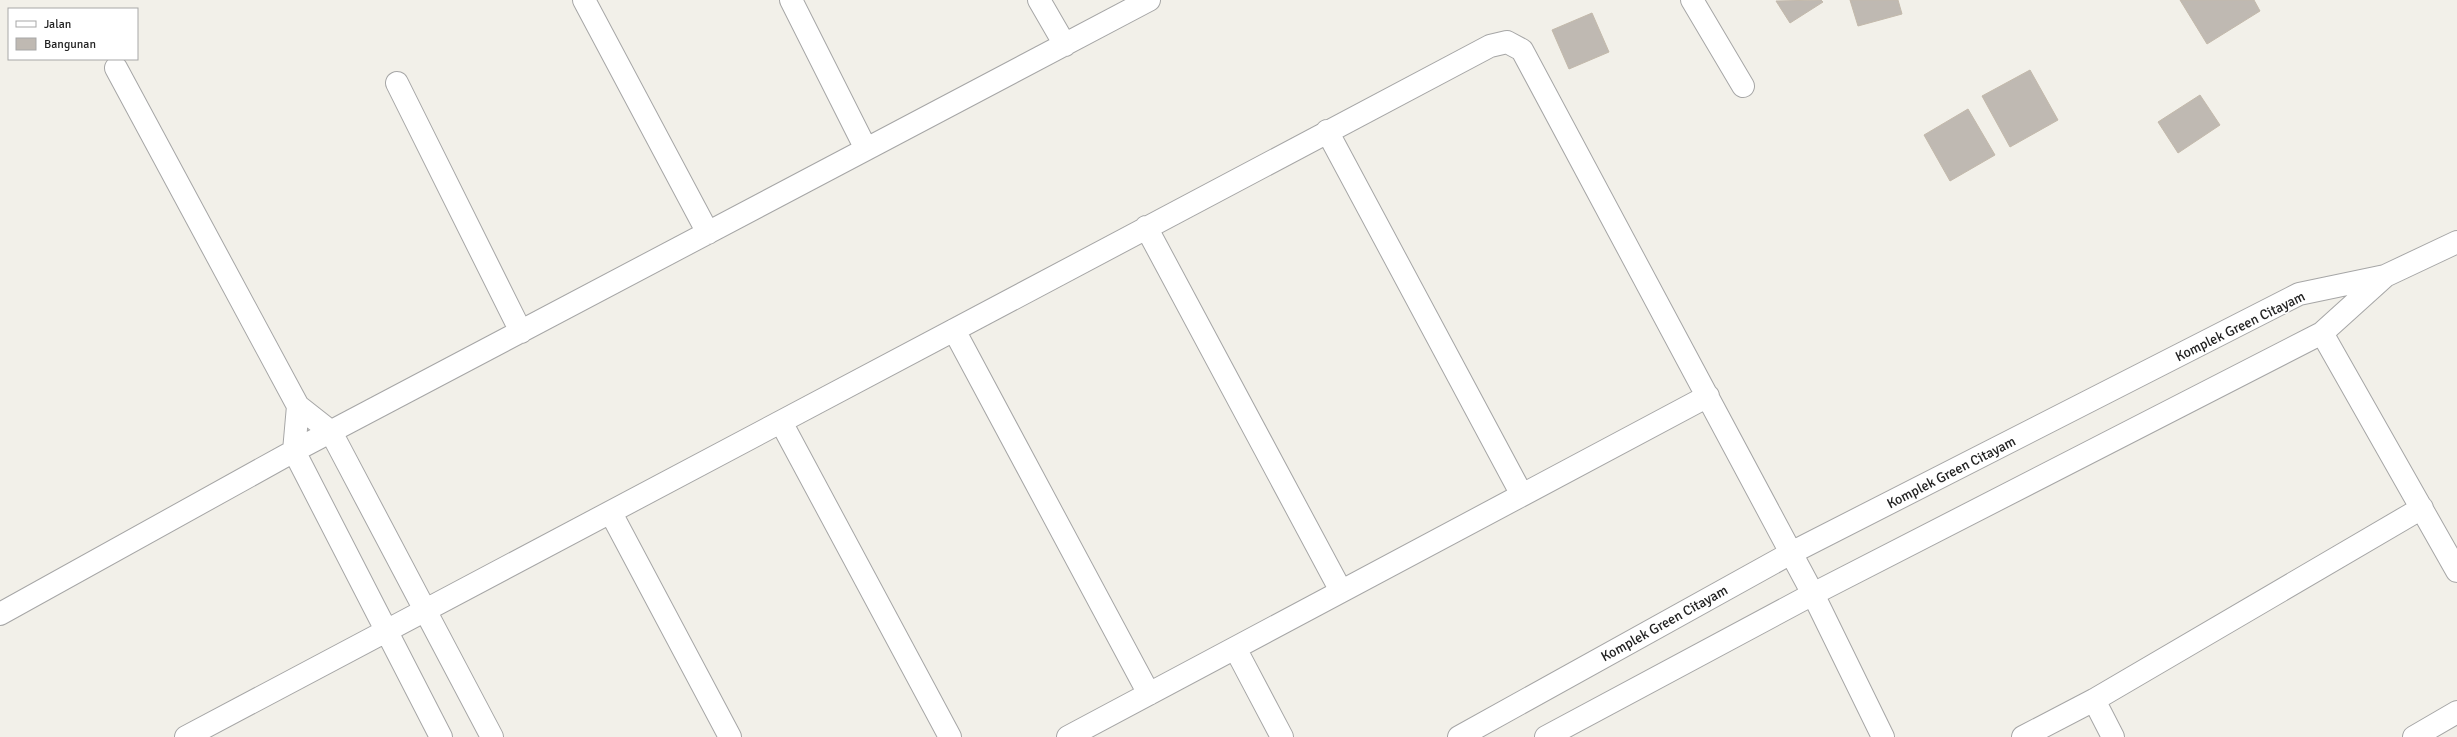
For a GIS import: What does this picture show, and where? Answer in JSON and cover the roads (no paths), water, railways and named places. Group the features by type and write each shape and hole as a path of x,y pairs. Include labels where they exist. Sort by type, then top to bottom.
{"street":[{"path":"584,0 708,233"},
{"path":"791,0 866,149"},
{"path":"1039,0 1065,44"},
{"path":"0,614 294,451 1149,0"},
{"path":"1692,0 1743,86"},
{"path":"186,737 213,731 386,631 426,612 1327,131 1490,46 1507,42 1522,50 1813,594 1882,737"},
{"path":"116,68 298,406 331,432 492,737"},
{"path":"398,83 521,332"},
{"path":"1327,131 1522,495"},
{"path":"1146,227 1341,591"},
{"name":"Komplek Green Citayam","path":"1459,737 1791,553 2299,294 2385,276 2457,242"},
{"path":"1546,737 1813,594 2322,333 2385,276"},
{"path":"954,330 1149,694"},
{"path":"2322,333 2457,571"},
{"path":"1068,737 1708,396"},
{"path":"298,406 294,451 441,737"},
{"path":"781,422 950,737"},
{"path":"2023,737 2094,700 2422,508"},
{"path":"610,513 730,737"},
{"path":"1235,648 1282,737"},
{"path":"2094,700 2113,737"},
{"path":"2414,737 2457,712"}]}
